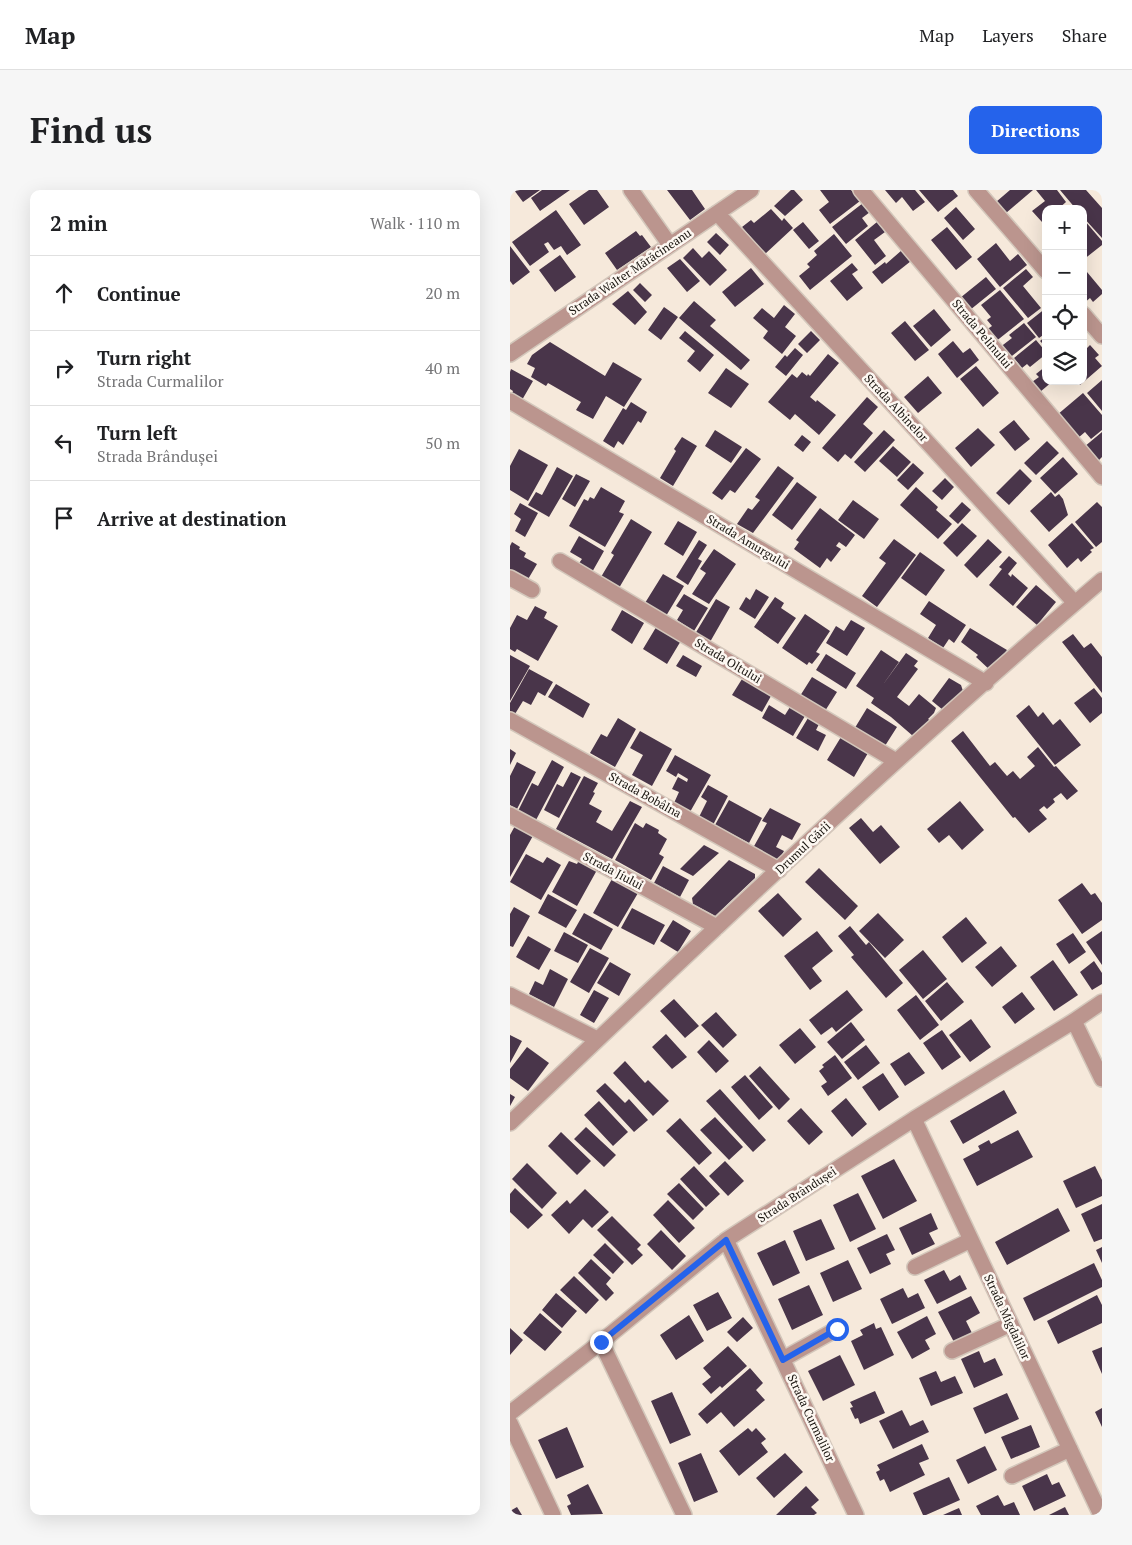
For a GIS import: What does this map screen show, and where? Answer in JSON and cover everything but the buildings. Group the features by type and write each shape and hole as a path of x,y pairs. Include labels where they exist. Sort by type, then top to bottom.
{"street":[{"path":"631,190 670,245"},
{"name":"Strada Walter Mărăcineanu","path":"510,354 751,190"},
{"name":"Strada Pelinului","path":"861,190 1102,478"},
{"path":"976,190 1042,266"},
{"name":"Strada Albinelor","path":"717,213 1075,603"},
{"path":"1087,319 1102,336"},
{"name":"Strada Amurgului","path":"510,401 986,683"},
{"name":"Strada Oltului","path":"560,561 896,762"},
{"path":"510,578 532,590"},
{"name":"Drumul Gării","path":"510,1123 597,1039 896,762 1102,580"},
{"name":"Strada Bobâlna","path":"510,720 779,870"},
{"name":"Strada Jiului","path":"510,815 717,927"},
{"path":"510,995 597,1039"},
{"name":"Strada Brândușei","path":"510,1413 726,1240 914,1119 1102,1002"},
{"path":"1074,1021 1102,1080"},
{"name":"Strada Migdalilor","path":"914,1119 1101,1515"},
{"name":"Strada Curmalilor","path":"726,1240 856,1515"},
{"path":"915,1267 971,1240"},
{"path":"952,1351 1011,1324"},
{"path":"783,1360 837,1329"},
{"path":"601,1342 684,1515"},
{"path":"510,1423 553,1515"},
{"path":"1012,1476 1070,1449"}],"route":[{"path":"601,1342 726,1240 783,1360 837,1329"}]}
